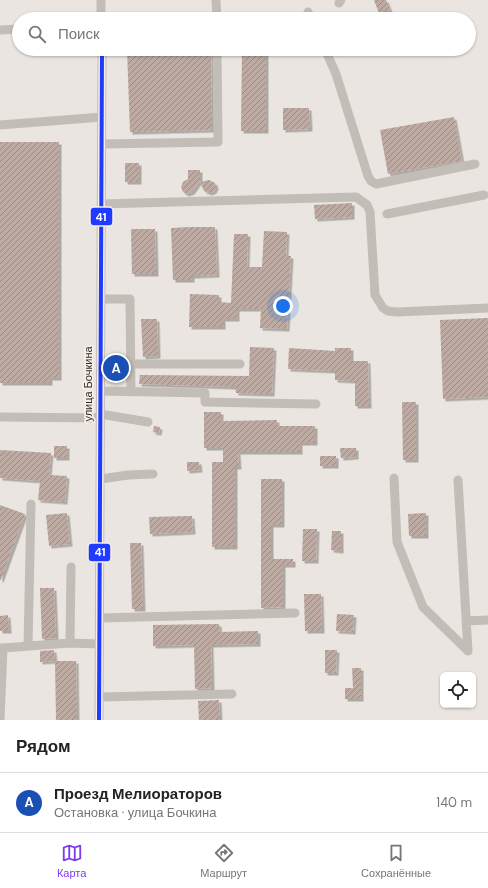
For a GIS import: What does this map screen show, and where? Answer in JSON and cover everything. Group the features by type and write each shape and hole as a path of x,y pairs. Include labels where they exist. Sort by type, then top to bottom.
{"street":[{"path":"101,0 101,12"},
{"path":"216,0 217,12"},
{"path":"0,30 12,29"},
{"name":"улица Бочкина","path":"99,720 102,56"},
{"path":"102,144 218,142 217,56"},
{"path":"328,56 336,74 352,129 371,181 376,184 475,164"},
{"path":"0,125 102,117"},
{"path":"387,214 484,195"},
{"path":"101,204 356,196 367,205 370,212 374,288 377,301 383,308 388,311 397,312 488,308"},
{"path":"100,299 130,298 131,392"},
{"path":"130,364 240,364"},
{"path":"100,391 205,393 205,402 316,404"},
{"path":"0,417 100,416 148,422"},
{"path":"101,479 128,475 153,474"},
{"path":"394,478 397,542 423,607 468,651 458,480"},
{"path":"28,646 31,504"},
{"path":"70,643 71,567"},
{"path":"100,618 295,613"},
{"path":"466,621 488,620"},
{"path":"0,720 1,648 70,643 99,644"},
{"path":"99,697 232,694"}],"building":[{"path":"374,0 386,0 391,12 378,12"},
{"path":"127,56 211,56 212,130 130,132"},
{"path":"242,56 266,56 266,131 241,131"},
{"path":"283,108 309,108 310,129 283,130"},
{"path":"454,117 462,161 388,174 380,130"},
{"path":"0,142 59,142 59,378 50,378 50,383 0,383"},
{"path":"125,163 139,163 139,182 125,182"},
{"path":"188,170 200,170 200,181 192,192 187,194 183,192 181,187 183,182 188,179"},
{"path":"209,180 215,183 216,187 214,191 210,193 204,191 200,182"},
{"path":"352,203 352,217 315,219 314,205"},
{"path":"215,227 217,275 192,276 192,280 173,280 171,228"},
{"path":"131,229 155,229 156,274 132,274"},
{"path":"264,231 287,232 286,256 291,256 287,329 260,328 261,309 237,309 237,319 223,319 223,327 189,327 190,294 219,295 219,302 231,303 234,234 248,234 247,267 262,267"},
{"path":"488,318 488,397 443,399 440,320"},
{"path":"141,319 157,319 158,356 143,357"},
{"path":"250,347 274,348 272,394 236,393 235,387 139,384 140,375 249,376"},
{"path":"289,348 335,351 335,348 351,348 351,361 368,361 369,406 355,406 355,381 335,380 335,371 288,369"},
{"path":"402,402 416,402 416,460 403,460"},
{"path":"204,412 221,412 221,421 277,420 277,426 315,426 315,443 300,443 300,452 238,452 239,467 235,467 235,547 212,547 212,462 223,462 223,448 204,448"},
{"path":"154,426 160,427 159,433 153,432"},
{"path":"54,446 67,446 67,458 54,458"},
{"path":"340,448 356,448 356,457 341,458"},
{"path":"0,450 51,453 49,475 67,476 65,502 38,500 40,481 0,478"},
{"path":"320,456 336,456 336,466 320,466"},
{"path":"187,462 199,462 200,470 187,471"},
{"path":"261,479 282,479 282,525 271,525 271,559 293,559 293,565 283,565 283,607 261,608"},
{"path":"0,505 25,514 1,580 0,580"},
{"path":"67,513 70,544 49,546 46,515"},
{"path":"426,513 426,536 409,536 408,514"},
{"path":"192,516 193,532 150,534 149,517"},
{"path":"303,529 317,529 316,561 302,561"},
{"path":"332,531 341,531 341,551 331,550"},
{"path":"130,543 141,543 143,609 132,609"},
{"path":"40,588 54,588 56,638 42,639"},
{"path":"304,594 321,594 322,631 305,631"},
{"path":"337,614 354,615 353,632 336,631"},
{"path":"8,615 9,631 0,631 0,616"},
{"path":"219,624 220,632 258,631 258,644 211,645 212,688 195,689 194,645 153,646 153,625"},
{"path":"54,650 55,661 40,662 40,651"},
{"path":"325,650 337,650 336,673 325,673"},
{"path":"55,661 76,661 77,720 56,720"},
{"path":"352,668 361,668 361,699 345,699 345,688 353,688"},
{"path":"219,700 220,720 199,720 198,701"}],"transit line":[{"name":"41","path":"99,720 102,56"}],"place":[{"name":"Проезд Мелиораторов","path":"116,368"}]}
